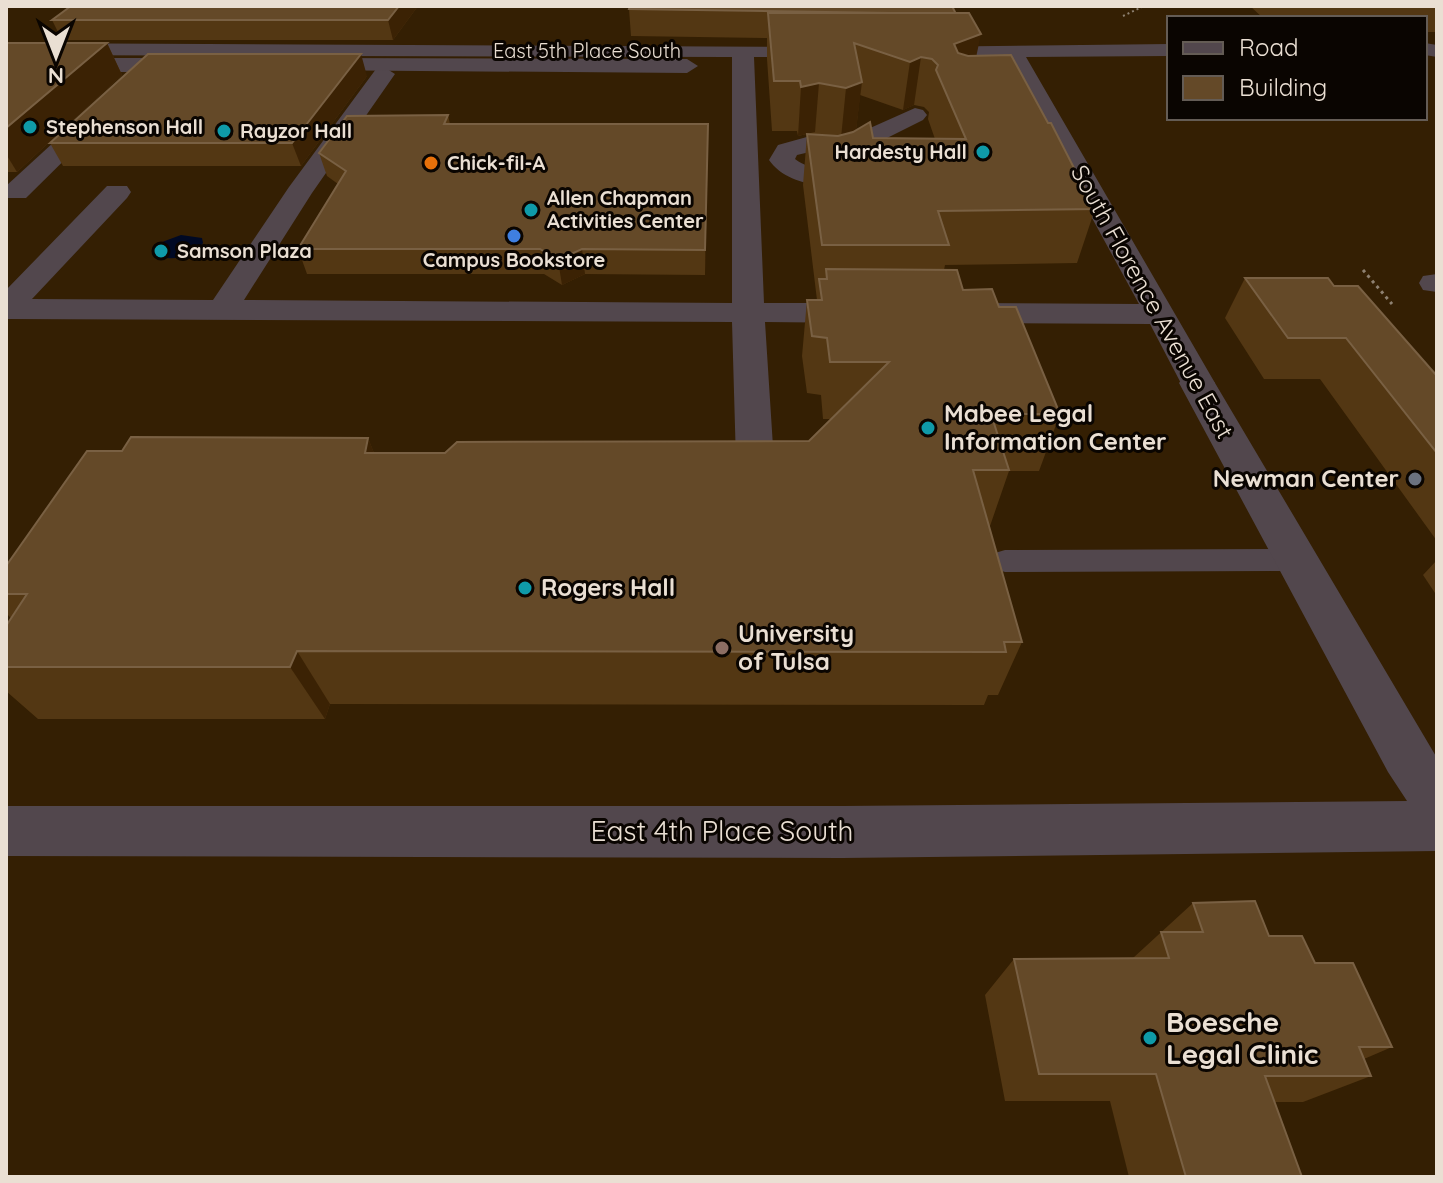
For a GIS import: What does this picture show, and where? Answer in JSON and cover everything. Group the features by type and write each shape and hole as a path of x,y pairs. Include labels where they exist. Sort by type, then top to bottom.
{"street":[{"name":"East 5th Place South","path":"6,49 853,51"},
{"name":"South Florence Avenue East","path":"1011,50 1021,92 1161,314 1406,756 1437,802"},
{"path":"900,51 1167,50"},
{"path":"743,51 748,313 755,462"},
{"path":"947,51 959,78"},
{"name":"East 5th Place South","path":"6,65 687,66"},
{"path":"16,192 151,65"},
{"path":"223,309 299,193 384,74"},
{"path":"745,161 782,160 787,150 803,144 825,144 844,149 915,115"},
{"path":"6,308 117,192"},
{"path":"6,308 887,313"},
{"path":"933,313 1161,314"},
{"name":"East 4th Place South","path":"6,831 842,832 1437,826"}],"lane":[{"path":"1005,561 1296,560"}],"path":[{"path":"1363,270 1392,304"}],"shaded area":[{"name":"University of Tulsa","path":"6,6 1437,6 1437,1177 6,1177"}],"water":[{"path":"181,235 202,238 203,243 193,253 179,258 152,254 154,245"}],"building":[{"path":"71,6 399,6 388,20 52,20"},
{"path":"630,6 952,6 956,14 629,9"},
{"path":"768,13 969,13 981,34 954,44 958,53 968,56 1011,55 1048,123 1051,123 1095,209 938,211 949,245 822,245 807,134 838,136 870,122 873,138 966,139 936,70 938,65 932,59 921,57 910,62 854,43 862,82 846,88 819,83 801,87 800,81 774,81"},
{"path":"6,43 107,43 6,128"},
{"path":"148,54 361,54 292,143 50,143"},
{"name":"Allen Chapman Activities Center","path":"448,115 444,124 708,124 705,250 582,249 558,260 540,249 298,249 346,171 319,153 347,116"},
{"path":"826,269 957,270 963,290 992,289 999,307 1016,307 1060,414 991,414 1009,470 973,470 1022,642 1004,642 1006,652 297,651 290,667 6,667 6,626 27,594 6,594 6,566 87,451 122,451 131,437 368,438 365,453 445,453 457,442 809,441 889,362 830,362 827,338 812,336 807,300 822,300 819,279 827,279"},
{"path":"1245,278 1328,278 1334,286 1358,286 1437,376 1437,453 1346,338 1288,338"},
{"path":"1255,901 1269,936 1302,936 1315,963 1353,963 1392,1047 1359,1047 1371,1076 1265,1076 1302,1177 1186,1177 1156,1074 1039,1074 1014,959 1169,958 1161,932 1203,932 1193,903"}],"place":[{"name":"Stephenson Hall","path":"30,127"},
{"name":"Rayzor Hall","path":"224,131"},
{"name":"Hardesty Hall","path":"983,152"},
{"name":"Chick-fil-A","path":"431,163"},
{"name":"Allen Chapman Activities Center","path":"531,210"},
{"name":"Campus Bookstore","path":"514,236"},
{"name":"Samson Plaza","path":"161,251"},
{"name":"Mabee Legal Information Center","path":"928,428"},
{"name":"Newman Center","path":"1415,479"},
{"name":"Rogers Hall","path":"525,588"},
{"name":"University of Tulsa","path":"722,648"},
{"name":"Boesche Legal Clinic","path":"1150,1038"}]}
